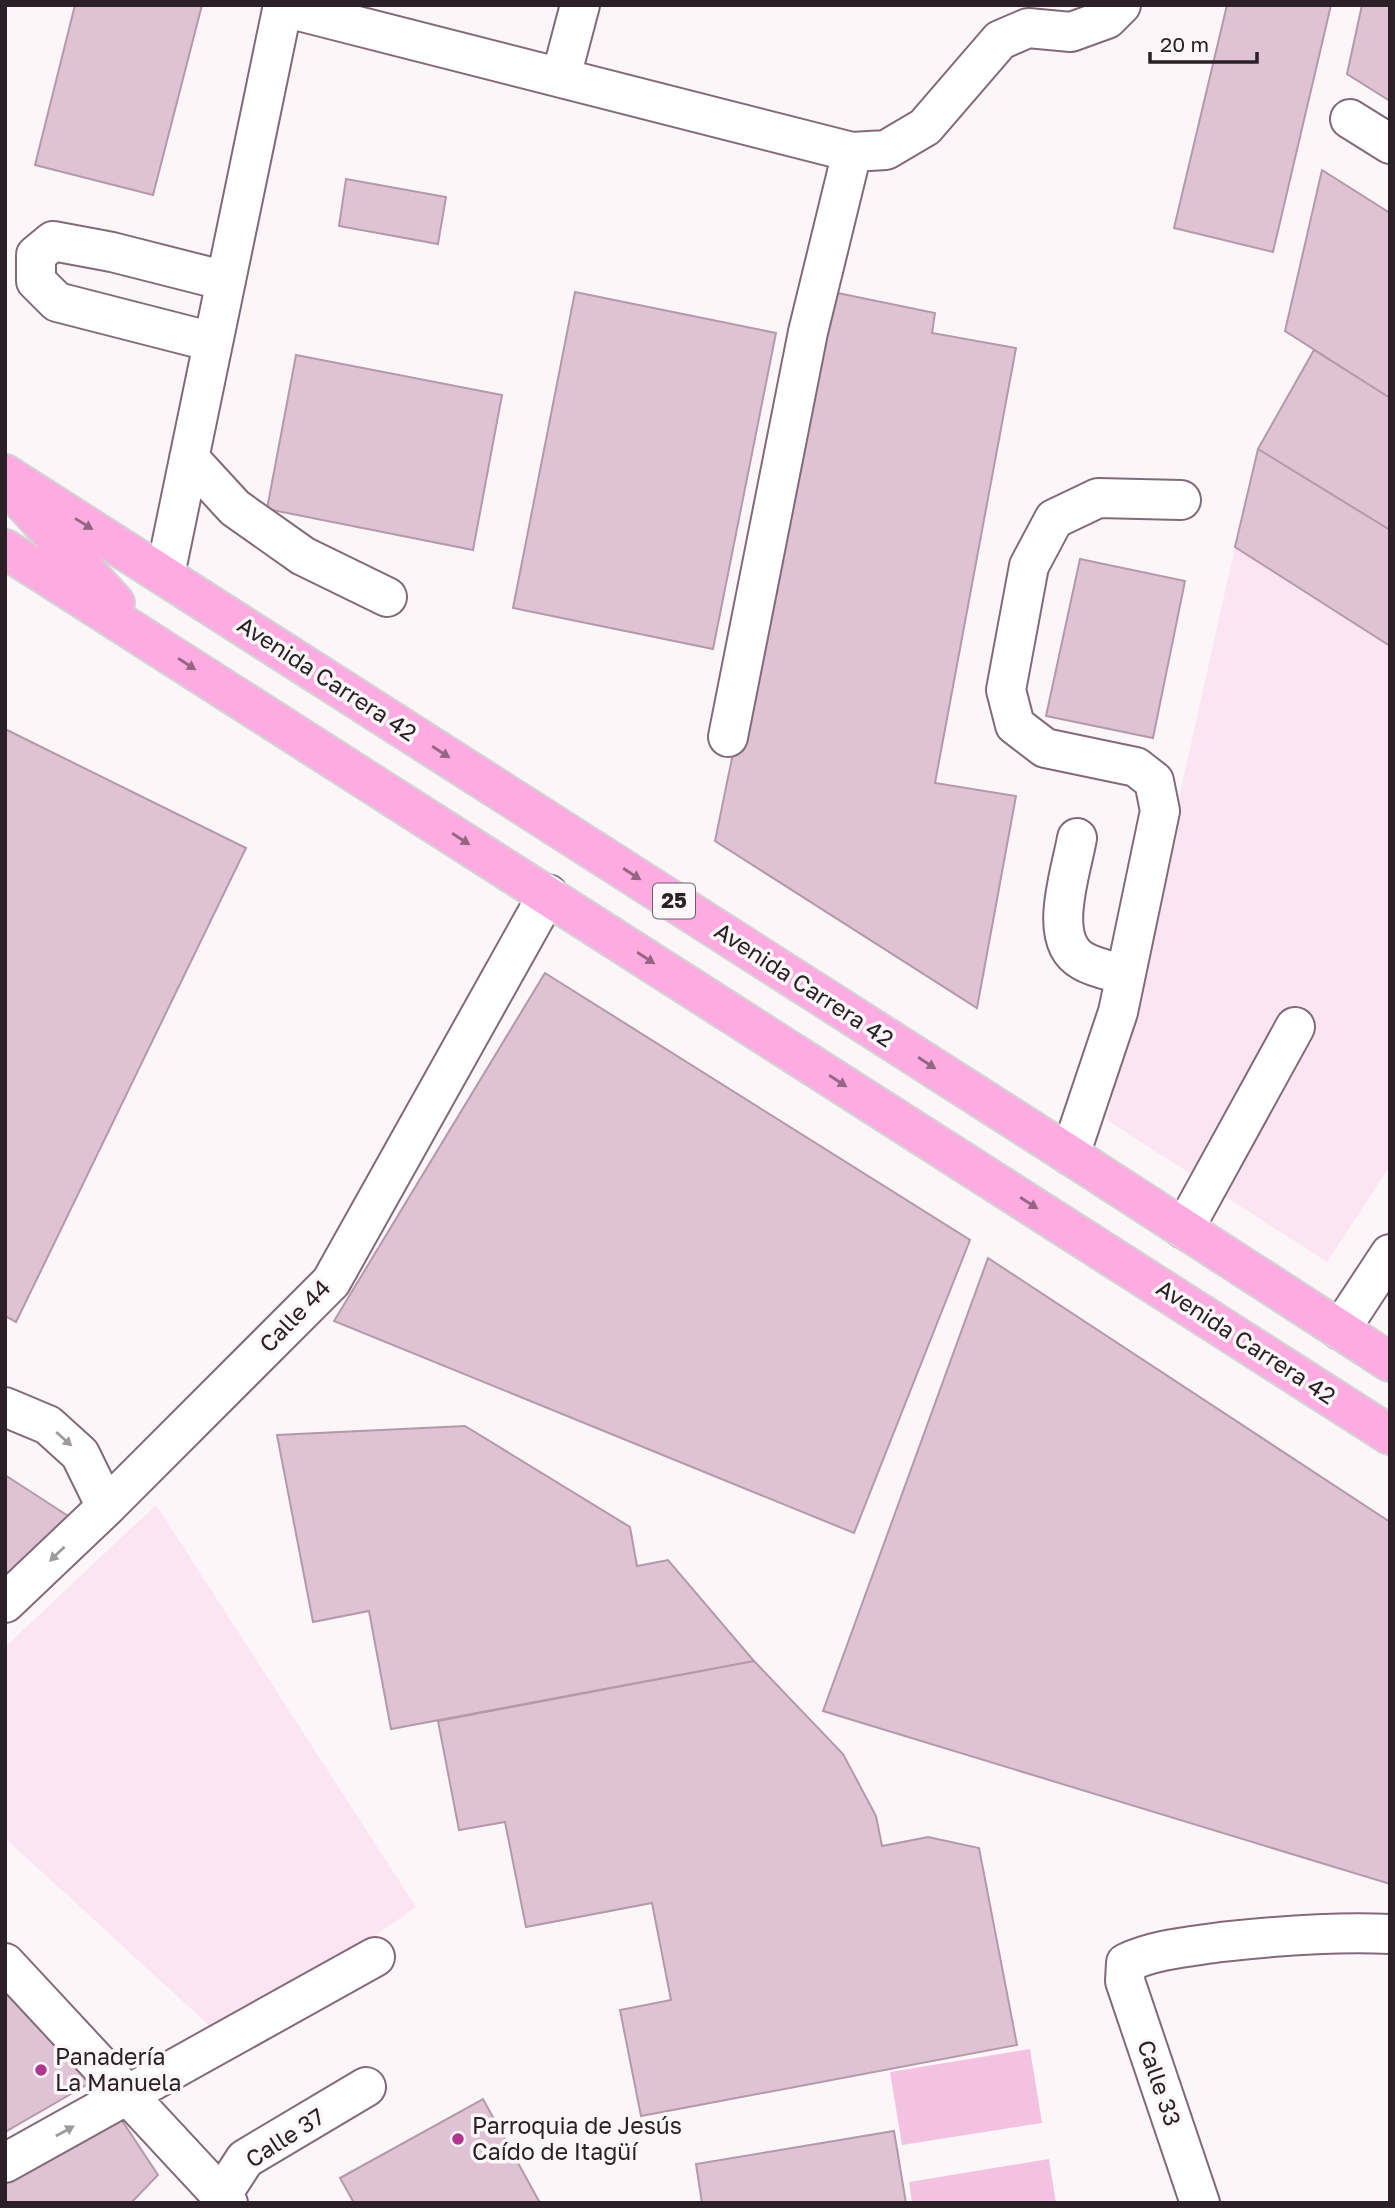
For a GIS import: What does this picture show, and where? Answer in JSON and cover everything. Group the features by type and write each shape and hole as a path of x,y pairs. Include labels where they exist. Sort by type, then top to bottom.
{"highway":[{"name":"Avenida Carrera 42","path":"5,474 1390,1362"},
{"path":"5,483 149,640"},
{"name":"Avenida Carrera 42","path":"5,549 1390,1435"},
{"path":"1298,1376 1390,1406"}],"street":[{"path":"561,77 580,5"},
{"path":"165,575 283,6 852,152 886,150 925,127 1000,40 1028,29 1071,32 1107,19 1121,5"},
{"path":"1350,119 1390,144"},
{"path":"728,737 808,332 852,152"},
{"path":"213,342 57,302 36,281 36,256 53,241 112,252 226,281"},
{"path":"189,458 234,508 303,556 387,597"},
{"path":"1070,1155 1118,1012 1160,811 1154,781 1136,767 1045,748 1015,725 1006,690 1029,566 1054,519 1098,498 1181,500"},
{"path":"1077,838 1061,923 1066,945 1082,961 1125,975"},
{"name":"Calle 44","path":"5,1603 106,1507 331,1282 548,894"},
{"path":"1184,1229 1295,1027"},
{"path":"1340,1330 1390,1254"},
{"path":"5,1407 48,1425 80,1454 106,1507"},
{"name":"Calle 33","path":"1200,2203 1125,1981 1125,1963 1141,1956 1176,1948 1258,1938 1390,1934"},
{"path":"5,2163 375,1957"},
{"path":"11,1978 128,2096 224,2201"},
{"name":"Calle 37","path":"224,2201 245,2159 366,2087"}],"shaded area":[{"path":"1235,547 1390,647 1390,1166 1327,1262 1107,1120"},
{"path":"156,1505 416,1907 226,2041 5,1838 5,1647"},
{"path":"1030,2049 1042,2123 902,2145 890,2072"},
{"path":"1049,2159 1056,2203 912,2203 909,2182"}],"building":[{"path":"75,5 202,5 153,195 35,165"},
{"path":"1227,5 1331,5 1273,252 1174,228"},
{"path":"1362,5 1390,5 1390,101 1347,74"},
{"path":"1322,170 1390,213 1390,398 1285,331"},
{"path":"346,179 446,197 438,244 339,226"},
{"path":"828,291 935,313 932,333 1016,348 935,783 1016,796 977,1008 715,841"},
{"path":"575,292 776,333 713,649 513,608"},
{"path":"1314,350 1390,398 1390,530 1258,449"},
{"path":"296,355 502,395 473,550 267,509"},
{"path":"1258,449 1390,530 1390,646 1235,547"},
{"path":"1080,559 1185,581 1153,738 1046,716"},
{"path":"5,729 246,848 16,1322 5,1316"},
{"path":"545,973 970,1240 854,1533 334,1321"},
{"path":"988,1258 1390,1522 1390,1884 823,1711"},
{"path":"465,1426 630,1527 637,1566 668,1560 754,1661 391,1729 369,1611 313,1622 277,1435"},
{"path":"5,1475 76,1521 5,1580"},
{"path":"754,1661 843,1754 876,1816 882,1846 928,1837 979,1848 1017,2045 641,2116 620,2010 671,2000 652,1903 526,1927 505,1822 459,1830 438,1721"},
{"path":"5,1985 95,2080 5,2132"},
{"name":"Parroquia de Jesús Caído de Itagüí","path":"483,2099 540,2203 354,2203 340,2178"},
{"path":"119,2116 158,2175 131,2203 5,2203 5,2184"},
{"path":"894,2131 906,2203 702,2203 696,2164"}],"place":[{"name":"Panadería La Manuela","path":"41,2070"},
{"name":"Parroquia de Jesús Caído de Itagüí","path":"458,2139"}]}
